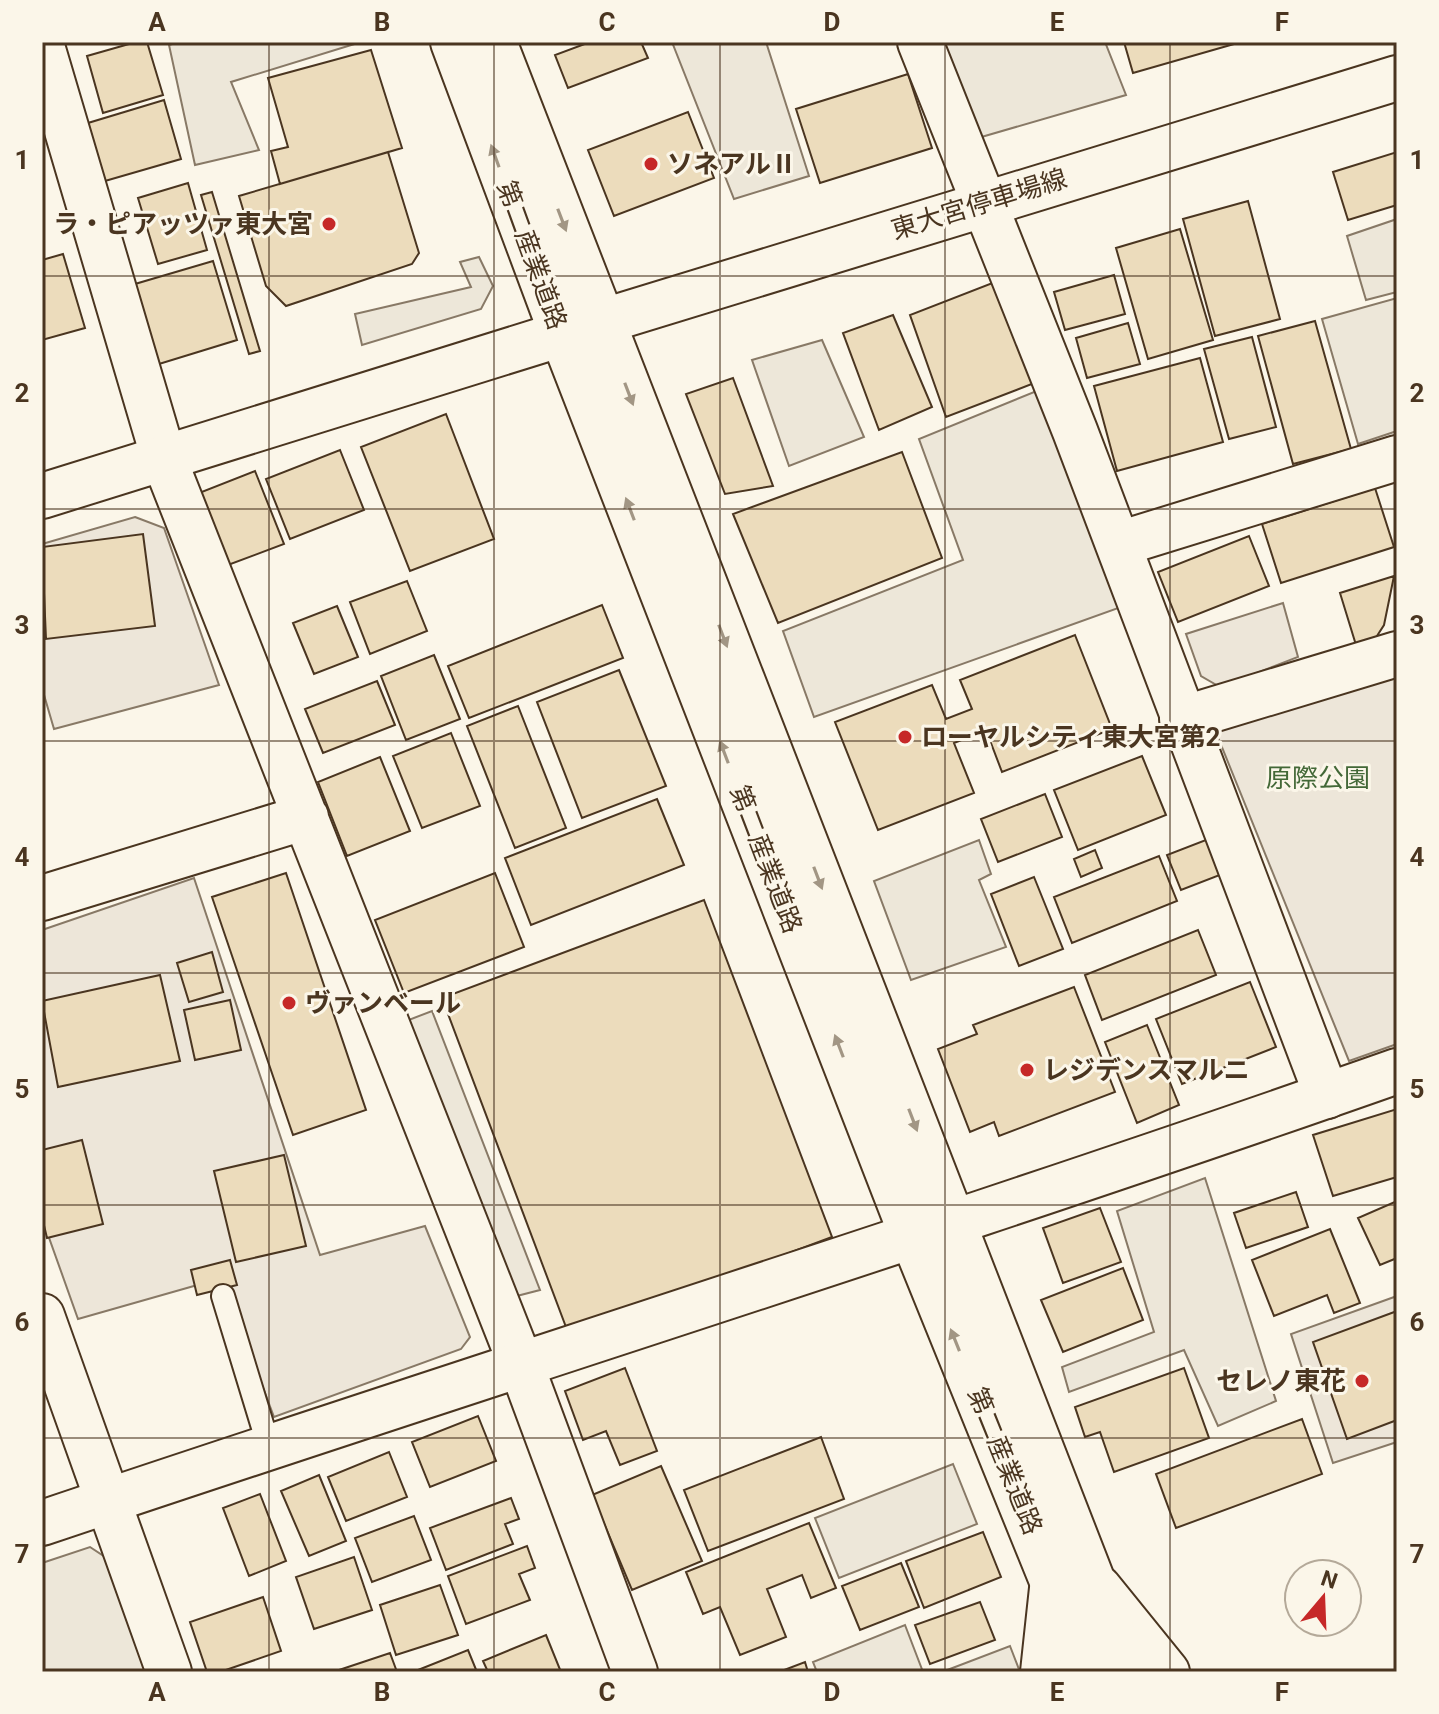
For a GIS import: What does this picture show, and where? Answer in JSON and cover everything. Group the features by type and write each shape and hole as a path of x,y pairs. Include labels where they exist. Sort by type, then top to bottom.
{"street":[{"path":"59,42 42,47 164,459 520,1362 635,1672"},
{"name":"第二産業道路","path":"453,42 581,328 1072,1578 1128,1672"},
{"name":"第二産業道路","path":"494,42 581,328"},
{"path":"920,42 986,201 1119,544 1182,719 1327,1096"},
{"name":"東大宮停車場線","path":"42,496 986,201 1397,78"},
{"path":"1119,544 1397,458"},
{"path":"1182,719 1397,654"},
{"path":"42,898 306,817"},
{"path":"42,1523 520,1362 933,1230 1397,1071"},
{"path":"42,1316 169,1672"},
{"path":"1043,1672 1072,1578 1167,1672"},
{"name":"第二産業道路","path":"1072,1578 1089,1672"}],"lane":[{"path":"223,1296 269,1447"}],"green space":[{"path":"135,517 164,528 219,685 54,729 42,688 42,544"},
{"path":"1283,603 1298,657 1220,687 1201,676 1186,634"},
{"name":"原際公園","path":"1397,671 1397,1044 1349,1061 1215,730"},
{"path":"194,878 320,1255 425,1226 470,1337 461,1349 274,1417 222,1278 78,1319 42,1218 42,930"},
{"path":"1397,1296 1397,1442 1333,1463 1291,1334"}],"shaded area":[{"path":"179,42 361,42 231,82 259,150 195,165 169,45"},
{"path":"672,42 766,42 809,176 734,199"},
{"path":"940,42 1105,42 1126,95 978,138"},
{"path":"1397,219 1397,292 1366,300 1347,236"},
{"path":"479,257 493,286 481,309 362,345 355,314 471,287 460,262"},
{"path":"1397,298 1397,431 1358,444 1322,319"},
{"path":"822,340 864,437 789,466 752,360"},
{"path":"1039,390 1124,606 814,717 783,631 963,560 919,439"},
{"path":"979,840 991,874 979,880 1006,947 911,980 874,881"},
{"path":"432,1011 540,1290 509,1298 406,1021"},
{"path":"1205,1178 1276,1401 1218,1426 1184,1350 1069,1392 1062,1367 1154,1332 1117,1211"},
{"path":"953,1464 977,1524 839,1578 815,1518"},
{"path":"90,1547 105,1557 147,1672 42,1672 42,1563"},
{"path":"905,1625 923,1672 817,1672 813,1662"},
{"path":"1010,1646 1020,1672 942,1672"}],"building":[{"path":"136,42 147,42 163,95 103,113 87,56"},
{"path":"590,42 641,42 648,58 568,88 555,55"},
{"path":"1124,42 1241,42 1133,73"},
{"path":"371,50 402,148 280,184 271,151 288,147 268,78"},
{"path":"908,74 932,148 820,183 796,109"},
{"path":"164,100 181,159 105,181 88,123"},
{"name":"ソネアルⅡ","path":"688,112 714,178 614,216 588,150"},
{"name":"ラ・ピアッツァ東大宮","path":"388,152 419,253 412,264 286,306 266,286 239,196"},
{"path":"1397,152 1397,205 1348,220 1333,172"},
{"path":"188,183 207,250 158,264 138,198"},
{"path":"212,192 260,351 249,354 201,195"},
{"path":"1248,201 1280,319 1215,336 1183,219"},
{"path":"1180,229 1213,340 1148,359 1116,248"},
{"path":"63,254 85,328 42,340 42,260"},
{"path":"213,261 237,340 159,364 135,284"},
{"path":"1114,275 1125,314 1065,330 1054,292"},
{"path":"995,282 1037,382 946,417 910,315"},
{"path":"893,315 932,407 879,430 843,333"},
{"path":"1315,321 1351,449 1293,464 1258,336"},
{"path":"1128,323 1140,364 1087,378 1076,338"},
{"path":"1252,337 1276,427 1229,439 1204,349"},
{"path":"1200,358 1223,442 1117,471 1094,386"},
{"path":"733,378 773,486 725,494 686,394"},
{"path":"446,414 494,539 410,571 361,447"},
{"path":"340,450 364,510 290,539 266,479"},
{"path":"902,452 942,558 778,623 733,514"},
{"path":"255,471 284,544 228,565 199,493"},
{"path":"1375,488 1394,547 1281,583 1262,524"},
{"path":"143,534 155,626 46,639 42,547"},
{"path":"1249,536 1269,586 1178,622 1158,572"},
{"path":"1394,576 1384,625 1375,639 1356,645 1340,593"},
{"path":"407,581 427,631 370,654 350,602"},
{"path":"602,605 623,658 469,718 448,666"},
{"path":"337,606 358,657 314,674 293,623"},
{"name":"ローヤルシティ東大宮第2","path":"1075,635 1112,729 1002,772 986,730 954,743 974,793 878,830 835,722 932,685 946,719 972,709 960,680"},
{"path":"434,655 460,719 406,740 381,676"},
{"path":"619,670 666,786 582,818 537,702"},
{"path":"377,681 395,725 323,753 305,709"},
{"path":"518,706 566,828 515,848 467,726"},
{"path":"451,733 480,806 422,828 393,756"},
{"path":"1142,756 1166,815 1078,850 1054,790"},
{"path":"380,757 410,831 347,856 318,782"},
{"path":"1045,794 1062,837 998,862 981,819"},
{"path":"657,799 684,865 531,925 505,858"},
{"path":"1211,838 1225,873 1181,890 1167,855"},
{"path":"1095,850 1102,868 1081,877 1074,859"},
{"path":"1159,856 1177,901 1072,943 1054,897"},
{"name":"ヴァンベール","path":"286,873 366,1110 293,1135 212,897"},
{"path":"495,873 524,947 404,993 375,920"},
{"path":"1034,877 1063,949 1019,966 991,894"},
{"path":"704,900 832,1237 569,1335 442,998"},
{"path":"1198,930 1216,975 1102,1020 1085,975"},
{"path":"212,952 223,992 189,1002 177,963"},
{"path":"160,975 180,1061 58,1087 42,1001"},
{"path":"1250,982 1276,1047 1182,1084 1156,1019"},
{"name":"レジデンスマルニ","path":"1074,987 1115,1092 999,1136 994,1122 970,1132 938,1049 977,1034 973,1025"},
{"path":"230,1000 241,1050 195,1060 184,1010"},
{"path":"1147,1025 1179,1105 1137,1123 1105,1042"},
{"path":"1397,1109 1397,1177 1333,1196 1313,1135"},
{"path":"82,1140 103,1224 47,1238 42,1217 42,1150"},
{"path":"284,1155 306,1246 236,1262 214,1171"},
{"path":"1296,1192 1308,1227 1246,1248 1234,1213"},
{"path":"1397,1201 1397,1258 1380,1265 1358,1218"},
{"path":"1100,1208 1121,1262 1063,1283 1043,1228"},
{"path":"1330,1229 1360,1303 1334,1313 1327,1295 1274,1316 1252,1260"},
{"path":"230,1260 237,1285 197,1295 191,1270"},
{"path":"1123,1268 1143,1320 1063,1352 1041,1300"},
{"name":"セレノ東花","path":"1397,1311 1397,1420 1347,1439 1313,1342"},
{"path":"625,1368 657,1451 620,1465 606,1431 583,1440 565,1391"},
{"path":"1184,1368 1209,1438 1114,1472 1100,1432 1085,1437 1075,1407"},
{"path":"478,1416 496,1461 430,1487 412,1442"},
{"path":"1302,1419 1322,1474 1176,1528 1156,1474"},
{"path":"821,1437 844,1499 708,1551 684,1490"},
{"path":"389,1452 407,1497 346,1521 328,1477"},
{"path":"661,1466 702,1561 632,1590 592,1495"},
{"path":"319,1475 346,1541 309,1556 281,1491"},
{"path":"260,1494 286,1561 249,1576 223,1508"},
{"path":"511,1498 519,1519 505,1524 513,1544 446,1570 430,1528"},
{"path":"414,1516 431,1560 372,1582 355,1538"},
{"path":"809,1523 836,1588 811,1598 802,1575 767,1589 786,1637 740,1655 720,1607 703,1614 686,1572"},
{"path":"983,1532 1001,1577 924,1608 906,1561"},
{"path":"527,1546 535,1568 519,1574 530,1600 466,1624 448,1576"},
{"path":"354,1557 372,1610 314,1629 296,1577"},
{"path":"901,1563 919,1607 860,1630 842,1586"},
{"path":"440,1585 458,1635 396,1655 380,1605"},
{"path":"263,1597 281,1651 220,1672 207,1672 190,1622"},
{"path":"980,1602 995,1640 930,1664 915,1625"},
{"path":"546,1635 561,1672 488,1672 483,1661"},
{"path":"468,1650 477,1672 413,1672"},
{"path":"390,1653 397,1672 333,1672"},
{"path":"805,1662 808,1672 779,1672"}],"place":[{"name":"ソネアルⅡ","path":"651,164"},
{"name":"ラ・ピアッツァ東大宮","path":"329,224"},
{"name":"ローヤルシティ東大宮第2","path":"905,737"},
{"name":"ヴァンベール","path":"289,1003"},
{"name":"レジデンスマルニ","path":"1027,1070"},
{"name":"セレノ東花","path":"1362,1381"}]}
